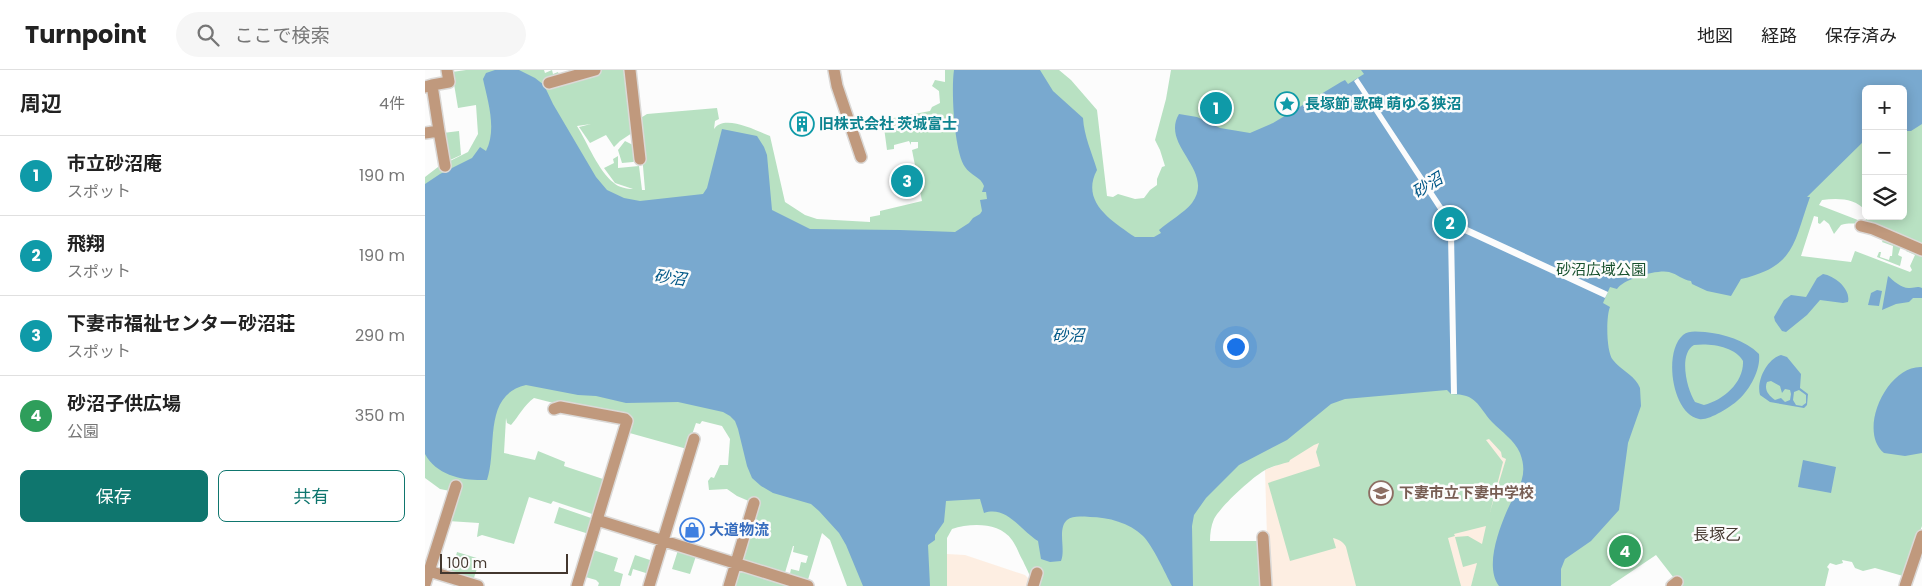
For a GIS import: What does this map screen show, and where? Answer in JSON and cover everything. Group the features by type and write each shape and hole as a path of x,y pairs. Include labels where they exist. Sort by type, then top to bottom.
{"street":[{"path":"445,166 429,86 449,82 447,70"},
{"path":"549,83 595,70"},
{"path":"630,70 639,160"},
{"path":"834,70 837,86 861,157"},
{"path":"425,133 439,131"},
{"path":"1861,226 1873,229 1922,250"},
{"path":"554,410 560,407 625,419 627,421 577,586"},
{"path":"649,586 695,439"},
{"path":"425,584 456,486"},
{"path":"729,586 754,503"},
{"path":"597,520 808,586"},
{"path":"1905,586 1922,536"},
{"path":"1263,537 1266,586"},
{"path":"429,571 478,586"},
{"path":"1033,586 1037,573"}],"shaded area":[{"name":"下妻市立下妻中学校","path":"1448,410 1479,428 1507,457 1471,586 1273,586 1268,571 1265,470 1287,461 1360,415"},
{"path":"947,554 965,555 1025,575 1029,579 1028,586 947,586"}],"green space":[{"name":"砂沼","path":"466,70 544,70 545,73 552,70 553,74 558,72 560,77 599,70 628,70 633,121 629,122 633,126 632,133 614,147 606,135 590,143 579,127 591,124 577,126 603,172 616,184 623,188 633,189 615,183 604,168 614,163 613,159 618,156 618,168 639,166 642,190 645,190 639,119 647,114 717,108 719,119 715,121 714,129 725,123 732,123 770,136 785,202 805,215 817,219 870,222 870,217 880,215 880,211 922,201 912,150 918,148 918,142 911,142 911,145 909,141 894,145 894,149 887,150 883,120 930,111 932,107 940,103 939,91 932,86 935,80 945,82 945,70 1059,70 1071,80 1097,110 1107,196 1113,197 1118,194 1135,199 1144,198 1157,185 1157,179 1162,167 1165,166 1155,140 1166,99 1171,70 1922,70 1922,246 1902,243 1898,255 1902,257 1900,266 1877,257 1879,252 1881,252 1880,257 1889,260 1890,256 1892,256 1893,246 1882,242 1884,237 1865,222 1866,220 1907,220 1907,85 1862,85 1862,207 1851,201 1834,199 1822,200 1819,205 1863,222 1841,225 1834,234 1829,224 1824,220 1820,224 1818,223 1818,217 1814,216 1801,256 1851,262 1855,251 1910,272 1912,270 1910,266 1915,255 1906,251 1909,246 1922,253 1922,526 1903,576 1875,568 1863,571 1855,568 1852,562 1842,560 1843,563 1836,565 1830,563 1827,567 1829,569 1825,586 1672,586 1677,582 1656,555 1610,586 1471,586 1477,563 1463,567 1455,537 1468,536 1482,544 1486,526 1454,534 1455,536 1448,538 1461,586 1356,586 1346,547 1337,539 1333,538 1336,548 1290,561 1268,483 1320,466 1316,452 1319,443 1289,462 1261,473 1230,500 1214,519 1210,541 1260,541 1262,586 1033,586 1029,573 1012,540 1000,530 976,525 952,529 947,538 947,586 847,586 830,540 822,533 807,583 789,578 791,569 799,571 801,562 806,563 808,556 793,552 794,546 784,576 740,562 758,505 737,496 727,489 709,490 708,481 711,477 714,478 720,465 728,465 730,439 722,426 702,421 700,424 696,423 687,449 626,432 628,422 534,398 524,407 511,425 507,423 506,418 504,453 535,460 538,451 565,462 564,466 606,480 595,515 553,501 551,504 529,497 514,544 482,535 477,537 479,523 448,521 450,491 440,489 425,478 425,177 438,167 468,152 478,134 476,105 458,108 452,72","holes":["1489,439 1501,452 1502,457 1506,459 1490,512 1503,462 1486,440"]},
{"path":"459,131 461,155 448,161 443,133"},
{"path":"625,141 635,146 636,160 633,162 622,163 618,150"},
{"path":"559,507 594,519 589,534 554,523"},
{"path":"679,547 697,553 690,574 672,569"},
{"path":"590,549 618,558 614,571 623,574 620,586 598,586 599,583 596,580 582,576"},
{"path":"457,552 480,559 473,581 448,573"},
{"path":"635,555 653,561 649,574 633,569 631,576 628,575"},
{"path":"737,566 801,586 730,586"}],"water":[{"name":"砂沼","path":"495,70 519,70 544,85 553,104 596,177 607,190 624,198 640,201 703,194 707,188 722,129 757,136 767,155 772,210 810,229 955,232 980,214 982,211 980,200 987,199 986,192 982,192 983,183 965,167 958,148 953,105 954,70 1040,70 1053,91 1083,118 1097,170 1093,181 1095,201 1108,217 1135,237 1154,237 1161,233 1159,230 1192,203 1198,191 1193,169 1176,137 1175,126 1179,114 1197,117 1220,128 1250,133 1273,123 1345,80 1348,84 1364,74 1361,70 1922,70 1922,124 1911,131 1907,131 1907,85 1862,85 1862,143 1807,197 1810,197 1795,241 1782,260 1759,274 1741,279 1731,296 1707,291 1692,284 1691,281 1664,271 1633,278 1617,289 1610,287 1603,303 1610,307 1607,326 1609,350 1613,360 1633,377 1638,384 1641,406 1628,443 1619,510 1591,541 1565,559 1561,569 1561,586 1499,586 1493,570 1494,550 1503,521 1522,478 1523,462 1515,444 1492,422 1476,402 1466,396 1451,394 1447,390 1345,399 1331,404 1287,440 1239,465 1206,498 1194,515 1192,526 1193,586 1172,586 1147,540 1138,531 1125,524 1104,518 1072,517 1067,520 1062,534 1063,551 1061,561 1050,562 1041,559 1038,541 1007,516 992,511 984,513 980,499 946,501 944,522 935,535 935,540 928,545 930,586 863,586 839,533 819,511 811,504 773,493 752,478 735,421 723,412 678,402 626,403 596,396 578,395 526,385 512,391 503,400 497,411 487,480 452,476 430,461 425,454 425,184 472,158 480,147 486,151 491,134 491,125 483,79 486,73"},
{"path":"1823,274 1837,280 1845,288 1848,302 1820,300 1807,315 1786,332 1782,331 1774,317 1784,300 1791,295 1806,297 1817,278"},
{"path":"1888,276 1904,287 1922,288 1922,298 1913,298 1909,302 1896,304 1882,310"},
{"path":"1877,290 1882,291 1879,306 1868,305 1871,293"},
{"path":"1691,332 1719,334 1741,341 1759,354 1759,360 1750,386 1734,404 1708,418 1699,419 1690,415 1682,406 1673,382 1672,368 1673,355 1677,343 1683,335","holes":["1700,344 1728,349 1743,361 1740,376 1731,389 1719,399 1704,405 1695,402 1689,389 1685,372 1686,356 1689,350 1694,345"]},
{"path":"1781,355 1787,357 1801,374 1800,388 1808,394 1807,405 1804,408 1770,402 1760,395 1761,377 1767,366 1776,357","holes":["1771,381 1780,386 1782,393 1785,389 1790,390 1790,400 1785,402 1781,398 1775,400 1770,396 1766,387 1767,382","1799,390 1806,395 1806,403 1802,406 1796,405 1793,400 1794,392"]},
{"path":"1922,367 1922,453 1905,456 1884,453 1876,443 1874,430 1875,416 1880,401 1887,388 1897,376 1909,369"},
{"path":"1803,460 1836,467 1831,493 1798,487"}],"pier":[{"path":"1358,78 1446,211 1453,210 1460,214 1463,225 1608,292 1605,298 1460,231 1454,235 1457,394 1451,394 1448,235 1439,228 1438,222 1441,214 1354,81"}],"place":[{"name":"長塚節 歌碑 萌ゆる狭沼","path":"1287,104"},
{"name":"市立砂沼庵","path":"1216,108"},
{"name":"旧株式会社 茨城富士","path":"802,124"},
{"name":"下妻市福祉センター砂沼荘","path":"907,181"},
{"name":"飛翔","path":"1450,223"},
{"name":"下妻市立下妻中学校","path":"1381,493"},
{"name":"大道物流","path":"692,530"},
{"name":"砂沼子供広場","path":"1625,551"}],"district":[{"name":"長塚乙","path":"1717,534"}],"park label":[{"name":"砂沼広域公園","path":"1601,270"}]}
